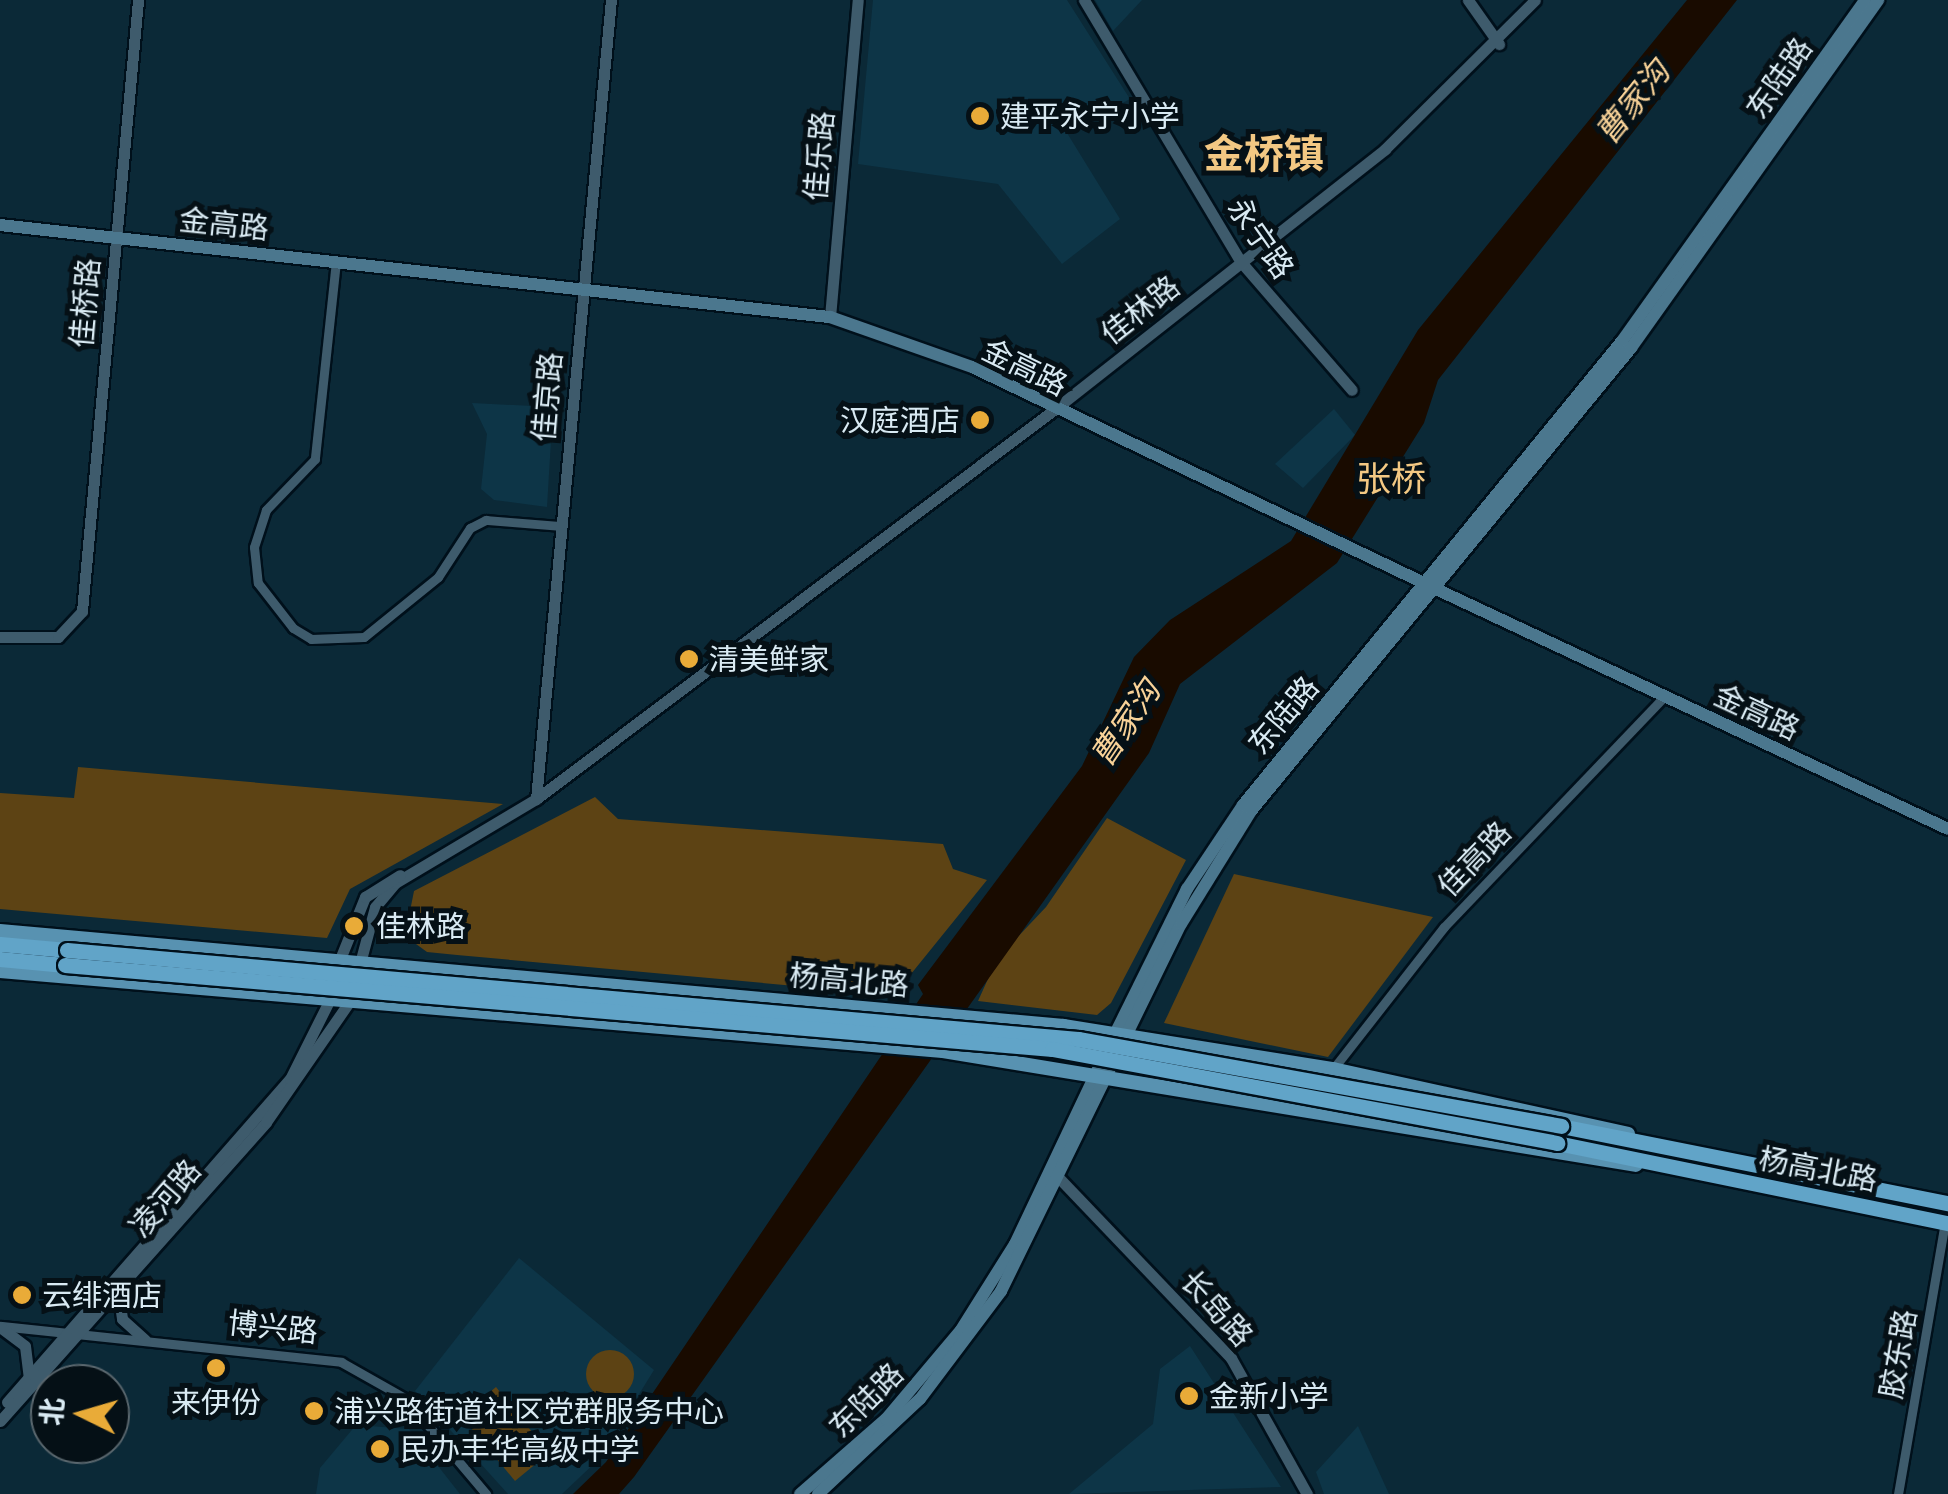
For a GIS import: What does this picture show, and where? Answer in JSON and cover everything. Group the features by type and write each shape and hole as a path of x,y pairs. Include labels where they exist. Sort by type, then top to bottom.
{"highway":[{"name":"杨高北路","path":"0,944 66,957 1052,1049 1557,1143 1946,1223"},
{"name":"杨高北路","path":"0,959 66,957 1078,1039 1561,1126 1948,1203"}],"main road":[{"name":"东陆路","path":"818,1494 952,1361 1059,1178 1121,1034 1242,825 1622,342 1864,0"},
{"name":"东陆路","path":"1430,586 1641,335 1878,0"},
{"name":"金高路","path":"0,225 830,316 972,367 1948,829"},
{"name":"杨高北路","path":"0,931 1121,1034 1562,1113 1682,1150"},
{"name":"杨高北路","path":"0,971 943,1051 1104,1071 1557,1158 1677,1169"},
{"name":"东陆路","path":"800,1494 899,1406 961,1330 1014,1244 1104,1071"}],"street":[{"name":"佳桥路","path":"0,637 58,637 82,611 138,0"},
{"name":"佳京路","path":"540,797 611,0"},
{"name":"佳乐路","path":"830,316 858,0"},
{"name":"永宁路","path":"1084,0 1241,262 1352,390"},
{"path":"1468,0 1500,44"},
{"name":"佳林路","path":"332,997 338,962 365,897 540,797 1055,409 1241,262 1500,44 1535,0"},
{"path":"336,261 314,458 266,510 254,547 258,583 293,628 312,639 364,637 438,577 470,528 486,520 561,526"},
{"name":"佳京路","path":"540,797 561,526 586,287"},
{"name":"佳高路","path":"1333,1069 1444,927 1665,696"},
{"name":"佳林路","path":"354,999 374,908 409,873"},
{"name":"凌河路","path":"0,1421 290,1079 332,997"},
{"name":"凌河路","path":"0,1410 118,1290 298,1084 354,999"},
{"name":"长岛路","path":"1059,1178 1231,1358 1307,1494"},
{"name":"胶东路","path":"1898,1494 1946,1223"},
{"path":"118,1290 122,1319 145,1340"},
{"path":"0,1326 24,1346 29,1377"},
{"name":"博兴路","path":"0,1326 308,1354 365,1372 422,1415 486,1494"}],"shaded area":[{"name":"建平永宁小学","path":"873,0 1067,0 1130,99 1067,133 1120,219 1062,264 998,184 858,164"},
{"path":"1095,0 1142,0 1113,31"},
{"path":"472,403 553,407 547,507 494,500 481,489 487,434"},
{"path":"1334,409 1355,435 1303,488 1275,464"},
{"path":"78,767 503,804 350,889 327,938 0,909 0,793 74,798"},
{"path":"595,797 618,819 943,844 953,869 987,880 894,995 427,952 405,936 414,891"},
{"path":"1107,818 1186,860 1111,1003 1097,1015 978,1001 997,959 1046,907"},
{"path":"1234,874 1433,917 1328,1057 1164,1023"},
{"path":"519,1258 654,1370 599,1459 562,1494 508,1494 415,1391"},
{"name":"金新小学","path":"1190,1346 1281,1487 1069,1494 1153,1424 1160,1369"},
{"path":"610,1350 627,1357 634,1374 627,1391 610,1398 593,1391 586,1374 593,1357"},
{"path":"496,1387 549,1453 515,1481 461,1416"},
{"name":"民办丰华高级中学","path":"356,1425 409,1429 460,1494 316,1494 320,1468"},
{"path":"1358,1426 1389,1494 1324,1494 1316,1472"}],"water":[{"name":"曹家沟","path":"1687,0 1737,0 1438,380 1424,423 1337,563 1180,684 1149,753 634,1477 619,1494 573,1494 606,1462 923,994 918,985 1082,766 1134,657 1170,620 1291,541 1418,330"}],"place":[{"name":"建平永宁小学","path":"980,116"},
{"name":"汉庭酒店","path":"980,420"},
{"name":"清美鲜家","path":"689,659"},
{"name":"佳林路","path":"354,926"},
{"name":"云绯酒店","path":"22,1295"},
{"name":"来伊份","path":"216,1368"},
{"name":"金新小学","path":"1189,1396"},
{"name":"浦兴路街道社区党群服务中心","path":"314,1411"},
{"name":"民办丰华高级中学","path":"380,1449"}],"district":[{"name":"金桥镇","path":"1264,153"},
{"name":"张桥","path":"1391,478"}]}
